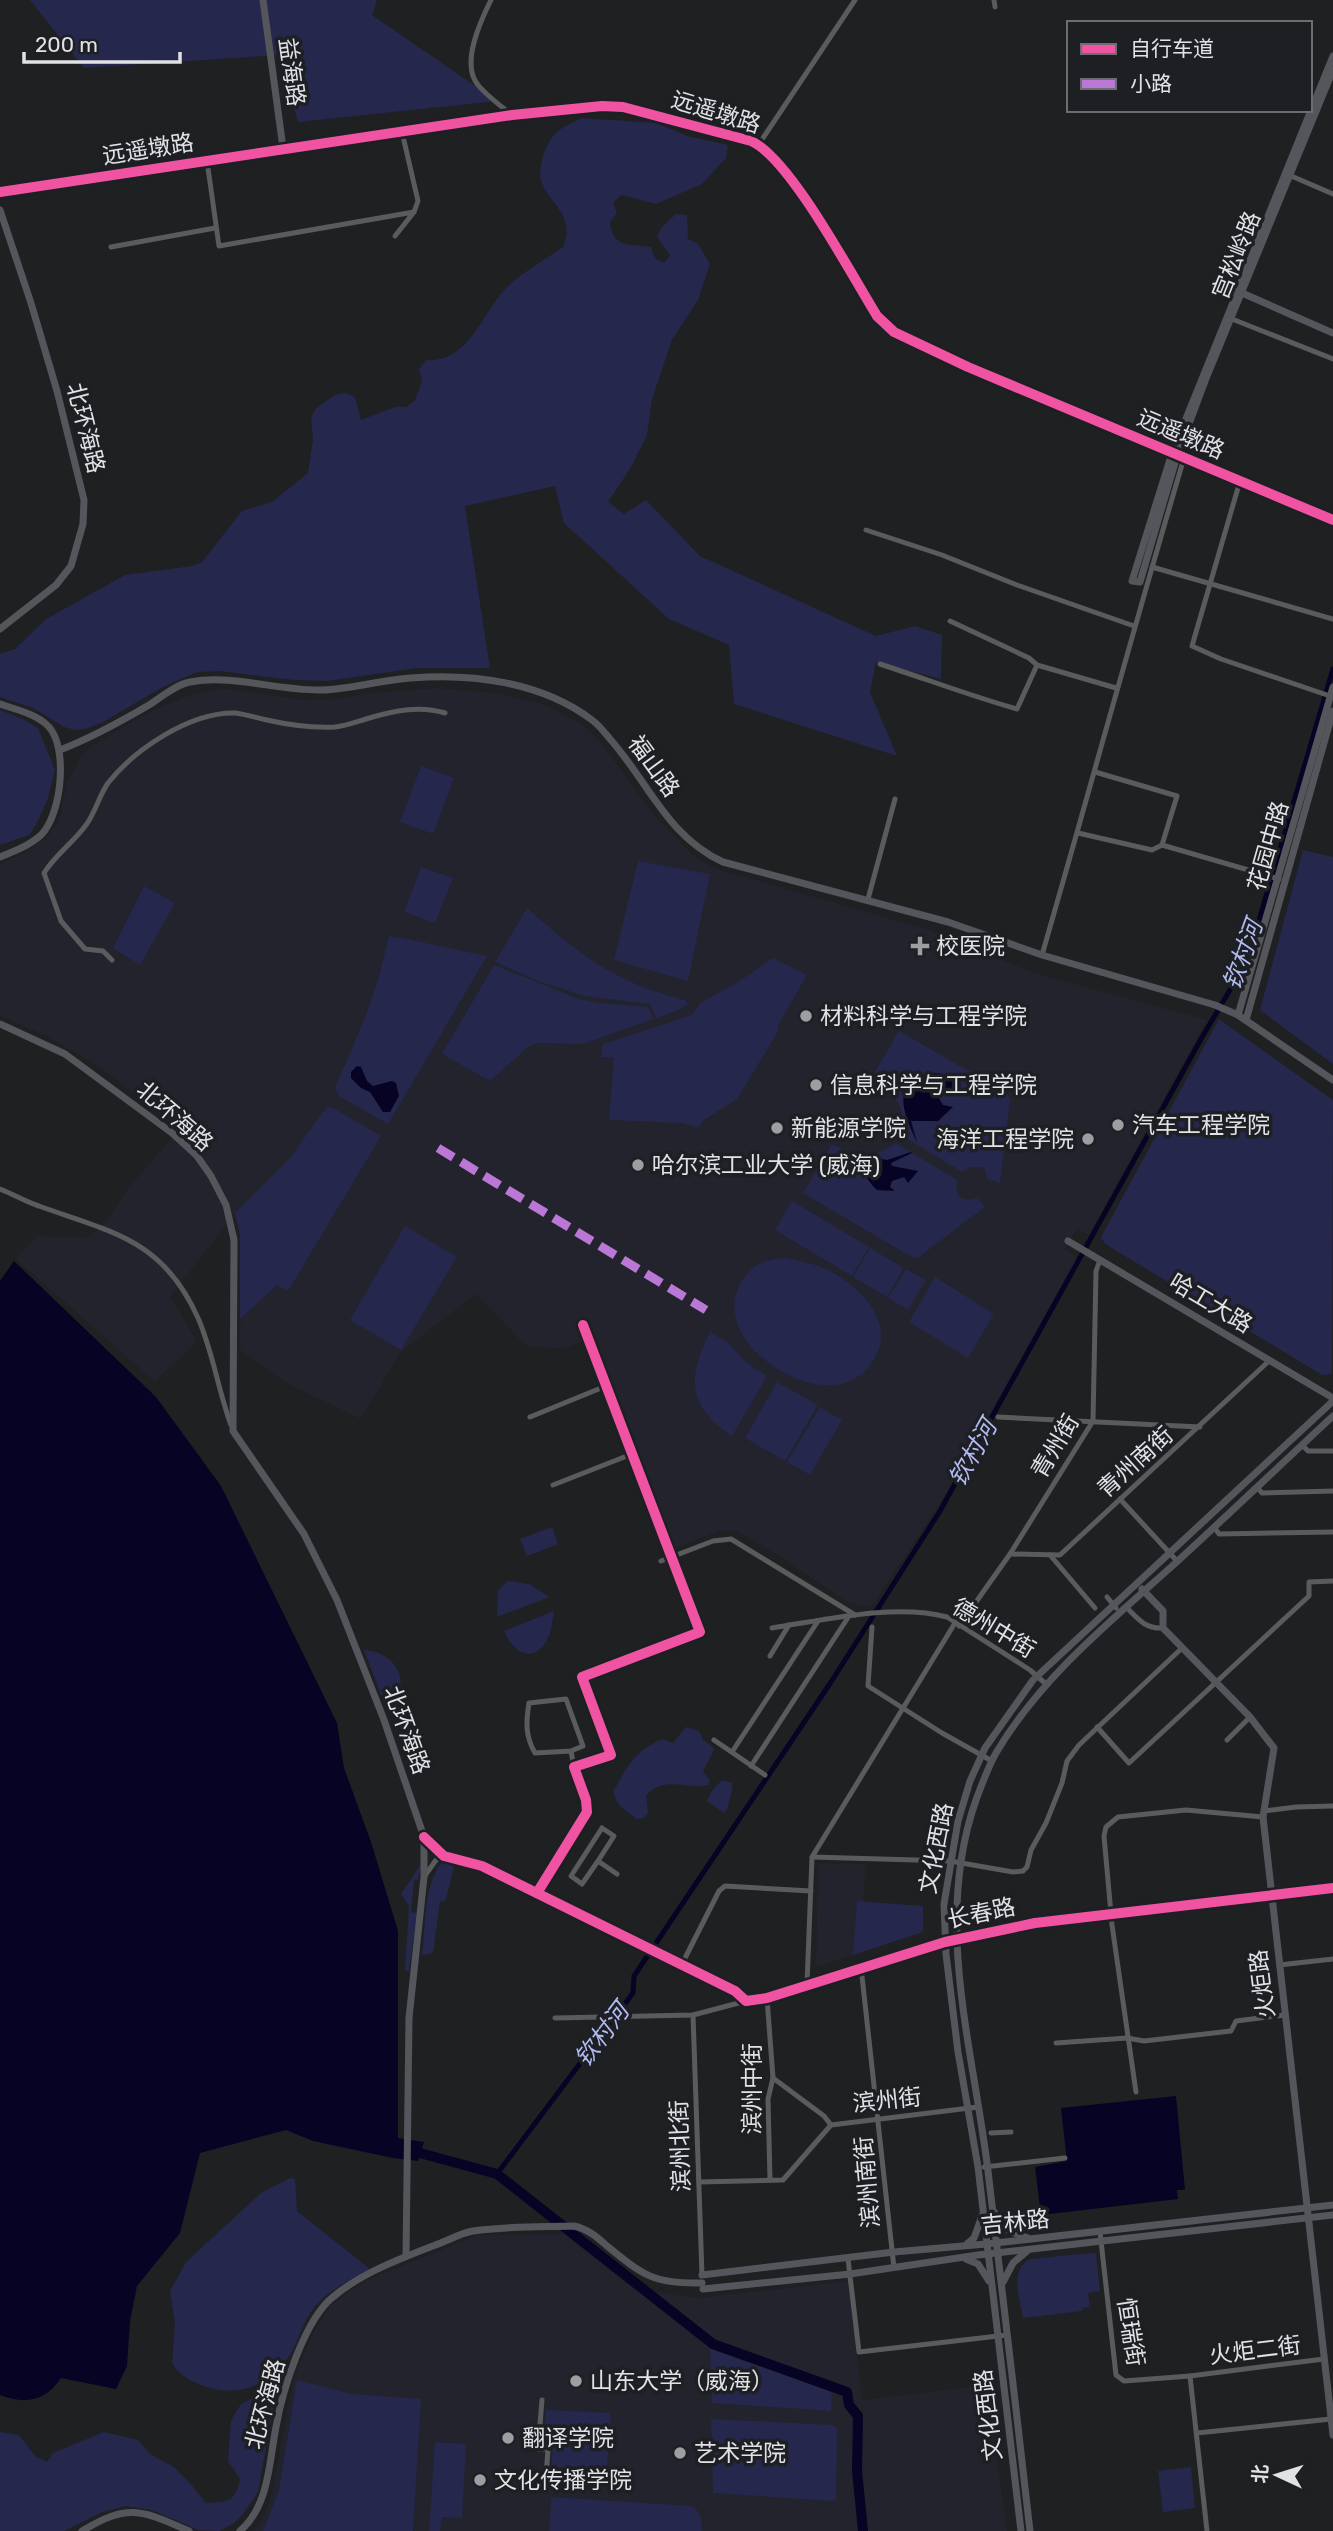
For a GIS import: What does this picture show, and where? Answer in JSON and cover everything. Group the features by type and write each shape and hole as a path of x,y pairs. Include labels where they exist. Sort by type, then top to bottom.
{"main road":[{"name":"益海路","path":"263,0 283,148"},
{"path":"1312,110 1333,56"},
{"name":"宫松岭路","path":"1178,455 1333,69"},
{"path":"1178,455 1140,582 1132,581 1178,455 1311,112"},
{"name":"北环海路","path":"0,210 50,366 84,500 83,524 71,566 56,585 0,629"},
{"path":"1242,293 1333,332"},
{"name":"福山路","path":"60,750 92,738 187,682 226,678 271,687 322,690 412,678 512,683 543,693 594,720 631,763 670,822 703,853 723,862 948,922 1042,955 1215,1005 1242,1018"},
{"name":"花园中路","path":"1242,1018 1327,695 1333,687"},
{"path":"0,704 38,719 51,730 60,750 60,791 50,823 32,842 0,857"},
{"path":"1333,711 1242,1018 1333,1080"},
{"name":"北环海路","path":"0,1024 65,1054 111,1087 172,1133 197,1156 211,1176 226,1205 234,1240 233,1431 304,1534 337,1600 384,1720 424,1837 424,1877 409,2018 406,2256 332,2297 322,2309 290,2372 276,2423 264,2493 255,2514 240,2531"},
{"name":"哈工大路","path":"1068,1241 1333,1399"},
{"name":"文化西路","path":"1021,2531 978,2168 957,2052 945,1942 944,1904 958,1821 970,1781 982,1755 1012,1707 1038,1675 1333,1399"},
{"name":"文化西路","path":"1030,2531 988,2166 968,2051 956,1941 955,1905 969,1819 992,1761 1046,1684 1333,1416"},
{"name":"火炬路","path":"1136,1584 1163,1611 1163,1628 1251,1717 1275,1748 1264,1814 1270,1895 1333,2435"},
{"name":"吉林路","path":"419,2251 469,2232 508,2227 574,2226 594,2235 635,2269 654,2279 670,2283 702,2282 850,2274 1031,2249 1101,2236 1333,2205"},
{"path":"993,2209 1009,2231 1032,2239"},
{"path":"958,2247 972,2242 983,2211"},
{"name":"吉林路","path":"702,2282 891,2252 1333,2215"},
{"path":"407,2240 410,2248 419,2251"},
{"path":"1002,2286 1013,2263 1031,2249"},
{"path":"406,2256 419,2251"},
{"path":"958,2259 970,2259 978,2264 992,2286"},
{"path":"82,2531 106,2517 126,2511 158,2517 189,2531"}],"street":[{"path":"491,0 475,32 472,62 476,83 512,115"},
{"path":"759,144 855,0"},
{"path":"994,0 995,7"},
{"name":"远遥墩路","path":"0,192 512,115 602,106 622,107 759,144 792,180 877,316 894,332 968,368 1333,520"},
{"path":"395,236 414,212 418,201 402,132"},
{"path":"207,161 219,246 414,212"},
{"path":"1289,175 1333,194"},
{"path":"111,247 215,228"},
{"path":"1232,319 1333,359"},
{"path":"1042,955 1152,567 1178,455"},
{"path":"1240,481 1192,646 1221,659 1327,695"},
{"path":"866,530 1134,626"},
{"path":"1152,567 1333,619"},
{"path":"950,621 1029,658 1037,665 1116,688"},
{"path":"880,664 1017,709 1037,665"},
{"path":"112,960 103,951 85,949 61,921 44,873 52,860 68,847 90,820 106,786 144,747 189,724 218,715 236,713 282,723 339,727 403,709 433,709 444,713"},
{"path":"1095,772 1177,796 1162,845"},
{"path":"867,899 895,799"},
{"path":"1078,832 1152,850 1162,845 1277,878"},
{"path":"0,1189 130,1239 155,1258 188,1297 199,1321 233,1431"},
{"name":"青州街","path":"807,1984 813,1857 903,1708 957,1624 1010,1554 1093,1421 1096,1271 1100,1260"},
{"path":"575,1767 611,1755 582,1677 700,1632 583,1325"},
{"name":"青州南街","path":"1049,1555 1060,1555 1270,1360"},
{"path":"530,1418 606,1386"},
{"path":"998,1417 1199,1427"},
{"path":"1302,1445 1308,1451 1333,1451"},
{"path":"553,1485 632,1454"},
{"path":"1257,1487 1262,1493 1333,1491"},
{"path":"1120,1499 1177,1561"},
{"path":"1214,1527 1219,1534 1333,1532"},
{"path":"661,1561 713,1541 731,1539 852,1615 751,1766"},
{"path":"1010,1554 1049,1555 1095,1608"},
{"path":"1097,1727 1129,1763 1309,1596 1309,1582 1333,1581"},
{"path":"1107,1597 1114,1605 1145,1625 1153,1629 1163,1628"},
{"name":"德州中街","path":"772,1628 869,1613 932,1613 947,1617 1038,1675 1046,1684"},
{"path":"732,1752 818,1621"},
{"path":"770,1656 789,1625"},
{"path":"872,1627 868,1686 992,1761"},
{"path":"813,1857 950,1861 1013,1872 1023,1871 1062,1783 1067,1761 1097,1727 1182,1648"},
{"path":"566,1699 583,1746 571,1751 535,1752 528,1742 526,1721 529,1703 566,1699"},
{"path":"1227,1740 1251,1717"},
{"path":"714,1740 765,1775"},
{"path":"537,1893 587,1812 571,1751"},
{"path":"1136,2092 1112,1913 1104,1836 1106,1827 1118,1816 1185,1810 1264,1814 1296,1807 1333,1806"},
{"path":"602,1828 614,1836 598,1861 582,1884 571,1876 602,1828"},
{"path":"424,1837 444,1856 482,1866 735,1991 746,2001"},
{"path":"424,1877 436,1860 444,1856"},
{"path":"598,1861 617,1874"},
{"path":"681,1966 724,1886 811,1891"},
{"name":"长春路","path":"555,2018 693,2015 767,1998 945,1942 1035,1923 1333,1888"},
{"path":"1279,1965 1333,1959"},
{"name":"滨州南街","path":"861,1967 894,2268"},
{"name":"滨州中街","path":"767,1998 772,2078 768,2099 770,2180"},
{"name":"滨州北街","path":"693,2015 702,2282"},
{"path":"1056,2043 1127,2038 1144,2041 1231,2031 1236,2021 1285,2015"},
{"path":"772,2078 824,2116 831,2125"},
{"name":"滨州街","path":"699,2182 783,2180 831,2125 978,2107"},
{"path":"991,2133 1011,2132"},
{"path":"978,2168 1065,2158"},
{"name":"恒瑞街","path":"1101,2236 1116,2375 1124,2381 1190,2376"},
{"path":"848,2259 859,2352 1007,2335"},
{"name":"火炬二街","path":"1190,2376 1324,2359"},
{"path":"1190,2376 1207,2531"},
{"path":"542,2400 538,2449 548,2449 545,2490"},
{"path":"1197,2433 1331,2419"}],"shaded area":[{"path":"30,0 377,0 372,15 497,101 298,122 279,55 84,68"},
{"path":"581,118 656,123 687,136 728,145 726,158 702,184 656,204 622,195 613,202 617,213 610,222 611,230 618,241 651,247 655,258 664,263 670,255 657,237 661,228 676,214 687,215 688,239 698,244 710,264 698,300 672,340 652,399 647,435 630,469 608,502 624,514 646,500 700,556 876,636 915,626 942,635 941,679 876,662 870,692 897,756 734,704 729,645 669,619 564,523 555,486 465,506 490,668 417,668 327,681 220,671 197,672 163,687 103,722 75,730 64,727 33,708 0,697 0,654 15,649 46,619 125,575 192,566 202,562 242,511 272,502 308,473 313,440 311,417 316,408 335,395 345,393 355,397 361,420 395,407 406,407 415,400 422,381 419,369 426,360 441,359 464,345 512,282 563,247 566,237 565,222 544,188 540,176 544,154 553,136"},
{"name":"哈尔滨工业大学 (威海)","path":"223,688 302,700 437,688 497,693 546,705 583,725 600,741 656,818 695,857 707,864 926,929 1034,973 1207,1020 1089,1235 1077,1229 1065,1249 1077,1258 942,1500 872,1606 847,1602 778,1555 736,1531 719,1531 666,1552 583,1341 563,1349 528,1346 476,1294 400,1353 361,1419 290,1385 240,1350 241,1260 240,1235 235,1214 170,1297 197,1341 155,1382 15,1258 37,1236 86,1238 96,1231 108,1219 128,1188 179,1130 103,1069 47,1036 0,1016 0,864 26,852 45,839 59,821 67,783 80,758 89,748 167,704 194,694"},
{"path":"0,710 38,728 55,770 47,801 29,835 0,845"},
{"path":"421,766 454,778 433,834 400,822"},
{"path":"1303,850 1333,857 1333,1064 1260,1010"},
{"path":"638,861 710,874 688,981 614,960"},
{"path":"421,867 453,878 435,923 404,912"},
{"path":"144,886 175,903 140,965 113,948"},
{"path":"527,908 564,940 618,976 685,1000 688,1004 656,1018 650,1004 584,996 538,981 495,962"},
{"path":"389,936 487,956 388,1124 339,1096 335,1088 366,1015"},
{"path":"773,958 807,975 777,1027 779,1029 776,1035 737,1099 704,1120 698,1128 682,1123 609,1120 614,1058 601,1057 603,1044 692,1015 700,1003"},
{"path":"494,965 579,999 648,1007 653,1019 583,1044 536,1043 490,1081 442,1054"},
{"path":"1219,1019 1333,1100 1332,1374 1322,1375 1105,1244 1101,1237"},
{"path":"899,1031 1007,1093 1010,1100 1000,1183 987,1179 984,1167 970,1167 962,1172 901,1135 902,1111 896,1099 872,1077"},
{"path":"357,1066 361,1067 367,1081 373,1086 392,1081 396,1083 399,1096 390,1112 383,1112 370,1092 361,1088 351,1078 351,1072"},
{"path":"929,1073 939,1073 952,1080 954,1088 941,1088 937,1095 943,1105 953,1107 938,1121 911,1121 917,1143 905,1112 904,1094 913,1080"},
{"path":"328,1107 381,1136 288,1291 277,1285 240,1319 240,1235 235,1213 290,1158"},
{"path":"896,1143 957,1180 960,1197 967,1200 977,1198 985,1207 919,1257 913,1258 803,1193 832,1144 857,1154 872,1154"},
{"path":"911,1152 891,1163 892,1166 918,1171 908,1183 904,1177 892,1181 890,1187 895,1191 877,1190 870,1183 864,1171 864,1156 887,1160"},
{"path":"792,1201 869,1247 852,1276 775,1230"},
{"path":"405,1226 457,1257 401,1350 350,1320"},
{"path":"870,1248 904,1268 887,1297 853,1277"},
{"path":"785,1258 826,1269 848,1283 868,1302 880,1325 881,1338 878,1351 861,1375 845,1383 826,1385 804,1381 782,1372 762,1358 746,1340 736,1320 735,1299 744,1278 762,1263"},
{"path":"14,1261 156,1397 221,1486 337,1723 344,1768 371,1842 398,1931 398,2138 424,2142 418,2161 313,2141 286,2130 200,2153 180,2233 137,2286 130,2321 127,2366 116,2389 61,2378 49,2392 26,2400 0,2395 0,1281"},
{"path":"906,1269 926,1280 908,1310 888,1298"},
{"path":"935,1277 994,1314 968,1358 909,1322"},
{"path":"710,1332 727,1342 747,1363 767,1376 732,1436 706,1413 696,1390 697,1363"},
{"path":"777,1382 818,1405 785,1461 745,1438"},
{"path":"820,1407 842,1420 810,1475 787,1462"},
{"path":"552,1527 558,1544 527,1556 520,1539"},
{"path":"508,1581 529,1584 550,1597 497,1617 498,1590"},
{"path":"554,1611 550,1633 545,1643 533,1653 527,1654 514,1647 504,1631"},
{"path":"364,1650 386,1657 398,1672 400,1691 387,1710"},
{"path":"686,1727 699,1731 703,1740 713,1747 703,1771 710,1781 709,1785 669,1784 654,1789 646,1795 648,1813 644,1818 637,1819 619,1804 613,1792 638,1754 662,1739 673,1743"},
{"path":"722,1780 732,1783 728,1808 724,1813 707,1801"},
{"path":"442,1862 455,1863 445,1902 440,1901 433,1953 422,1955 428,1894"},
{"path":"818,1863 866,1864 863,1902 923,1906 923,1932 816,1967"},
{"path":"419,1867 418,1880 414,1880 411,1912 417,1913 409,1971 405,1970 409,1906 401,1894"},
{"path":"857,1901 923,1906 923,1932 853,1955"},
{"path":"1176,2096 1185,2190 1177,2190 1178,2199 1041,2215 1035,2167 1067,2161 1061,2108"},
{"path":"290,2178 295,2179 297,2211 370,2269 319,2302 306,2319 284,2364 265,2380 232,2391 197,2383 182,2375 172,2363 175,2324 170,2291 186,2262 261,2193"},
{"name":"山东大学（威海）","path":"564,2234 634,2289 697,2298 849,2281 862,2400 987,2385 1007,2531 253,2531 270,2502 294,2378 313,2333 331,2305 363,2282 477,2235"},
{"path":"1096,2254 1100,2291 1088,2293 1090,2307 1083,2308 1082,2311 1023,2318 1018,2277 1024,2264 1030,2259"},
{"path":"710,2349 832,2392 831,2411 712,2403"},
{"path":"297,2380 352,2394 421,2399 413,2531 263,2531 279,2490"},
{"path":"277,2386 258,2492 233,2524 219,2531 198,2530 152,2510 126,2506 102,2512 64,2531 0,2531 0,2432 19,2435 35,2456 47,2462 53,2453 104,2432 138,2440 150,2454 174,2467 206,2503 220,2502 233,2497 240,2479 228,2461 231,2420 241,2404"},
{"path":"546,2410 611,2413 606,2482 551,2479 553,2445 544,2444"},
{"path":"711,2419 834,2425 837,2429 836,2499 713,2493"},
{"path":"435,2442 466,2444 462,2518 442,2517 440,2531 429,2531"},
{"path":"1191,2467 1195,2508 1163,2512 1158,2471"},
{"path":"551,2497 691,2506 699,2513 702,2531 549,2531"}],"waterway":[{"name":"钦村河","path":"497,2174 633,1993 634,1976 831,1682 940,1511 1201,1039 1247,961 1333,669"},
{"path":"420,2153 497,2174 713,2344 847,2392 849,2405 858,2416 857,2471 863,2531"}],"marked path":[{"path":"438,1148 706,1310"}],"cycle path":[{"path":"0,192 512,115 602,106 623,107 751,141 767,152 801,193 877,316 894,332 968,367 1333,520"},
{"path":"537,1893 587,1812 586,1800 574,1767 611,1755 582,1677 700,1632 583,1325"},
{"path":"424,1837 444,1856 482,1866 735,1991 746,2001 767,1998 945,1942 1035,1923 1333,1888"}],"place":[{"name":"校医院","path":"920,946"},
{"name":"材料科学与工程学院","path":"806,1016"},
{"name":"信息科学与工程学院","path":"816,1085"},
{"name":"汽车工程学院","path":"1118,1125"},
{"name":"新能源学院","path":"777,1128"},
{"name":"海洋工程学院","path":"1088,1139"},
{"name":"哈尔滨工业大学 (威海)","path":"638,1165"},
{"name":"山东大学（威海）","path":"576,2381"},
{"name":"翻译学院","path":"508,2438"},
{"name":"艺术学院","path":"680,2453"},
{"name":"文化传播学院","path":"480,2480"}]}
